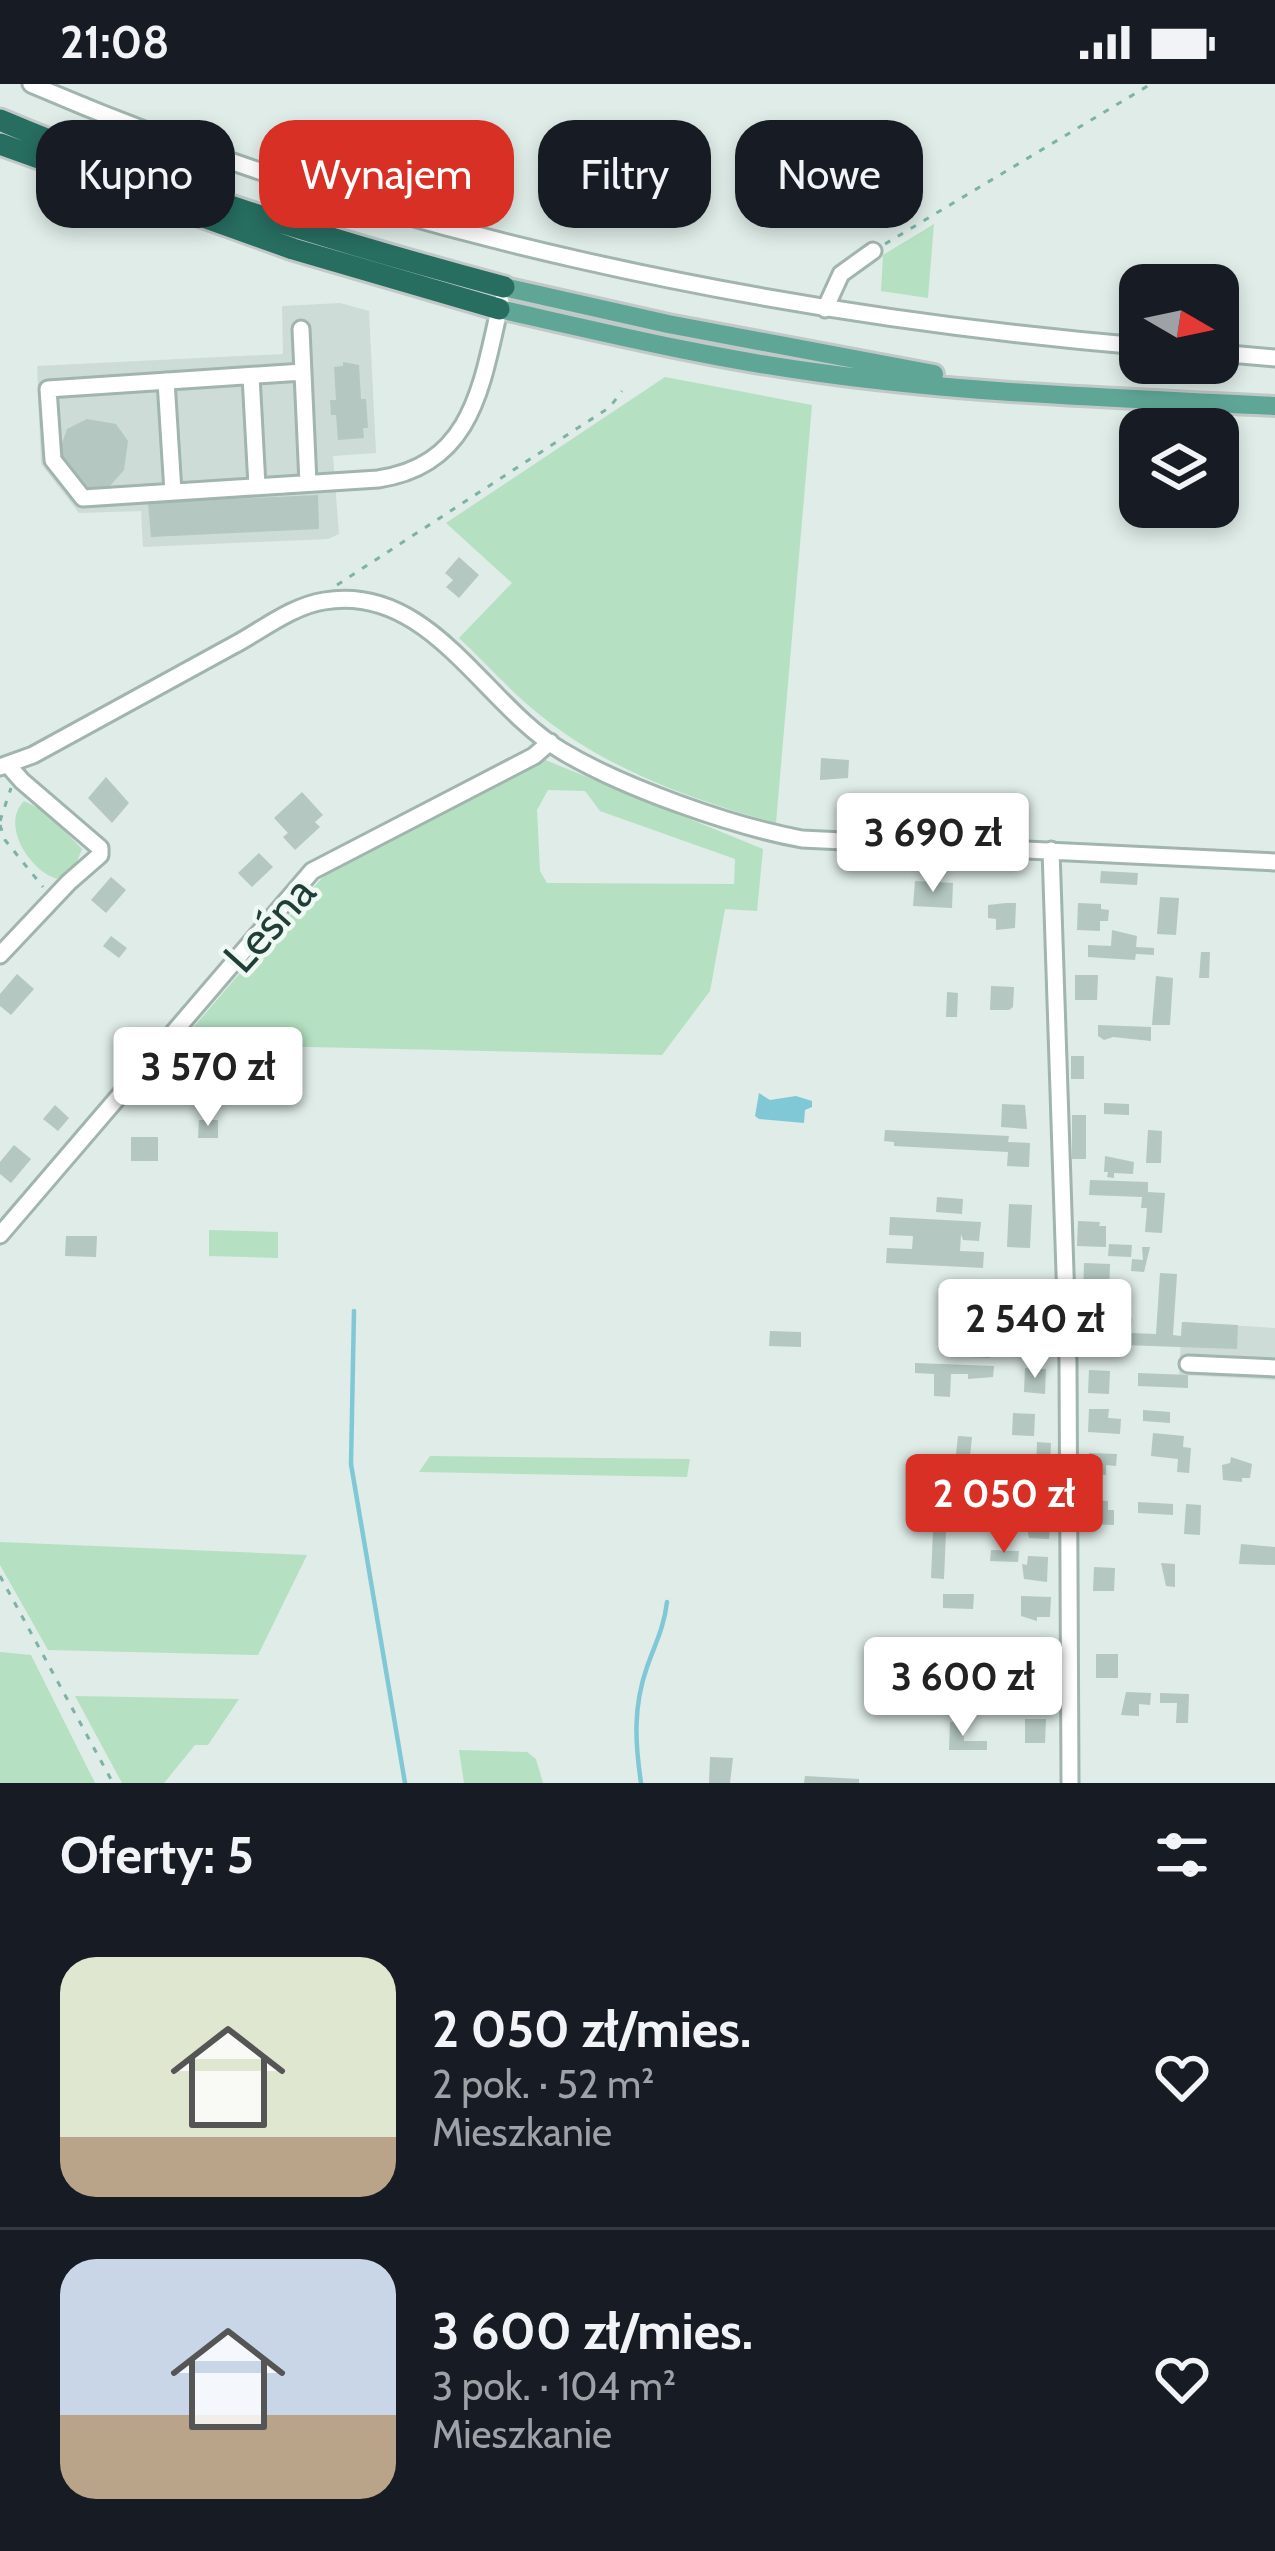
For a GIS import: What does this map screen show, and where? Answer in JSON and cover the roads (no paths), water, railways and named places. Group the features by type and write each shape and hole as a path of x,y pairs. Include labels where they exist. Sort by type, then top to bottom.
{"highway":[{"path":"0,119 106,162 502,298"},
{"path":"0,144 293,249 502,298"}],"main road":[{"path":"502,298 818,373 972,389 1275,406"}],"street":[{"path":"31,84 284,178 623,270 825,309 1119,344"},
{"path":"825,309 841,274 873,251"},
{"path":"303,372 48,389 53,460 83,498 399,476 431,461 464,428 478,398 502,298"},
{"path":"301,329 308,483"},
{"path":"1239,355 1275,358"},
{"path":"251,376 257,486"},
{"path":"166,380 173,492"},
{"path":"0,955 100,856 100,848 8,769 308,604 361,600 411,619 447,645 550,742 619,778 762,831 802,839 1275,862"},
{"name":"Leśna","path":"0,1235 312,871 534,756 550,742"},
{"path":"1052,850 1067,1363 1070,1783"},
{"path":"1188,1364 1275,1368"}],"water":[{"path":"759,1093 770,1100 796,1096 812,1101 812,1107 805,1110 804,1123 759,1119 755,1116"}],"waterway":[{"path":"354,1311 351,1464 405,1783"},
{"path":"641,1783 639,1696 667,1602"}]}
